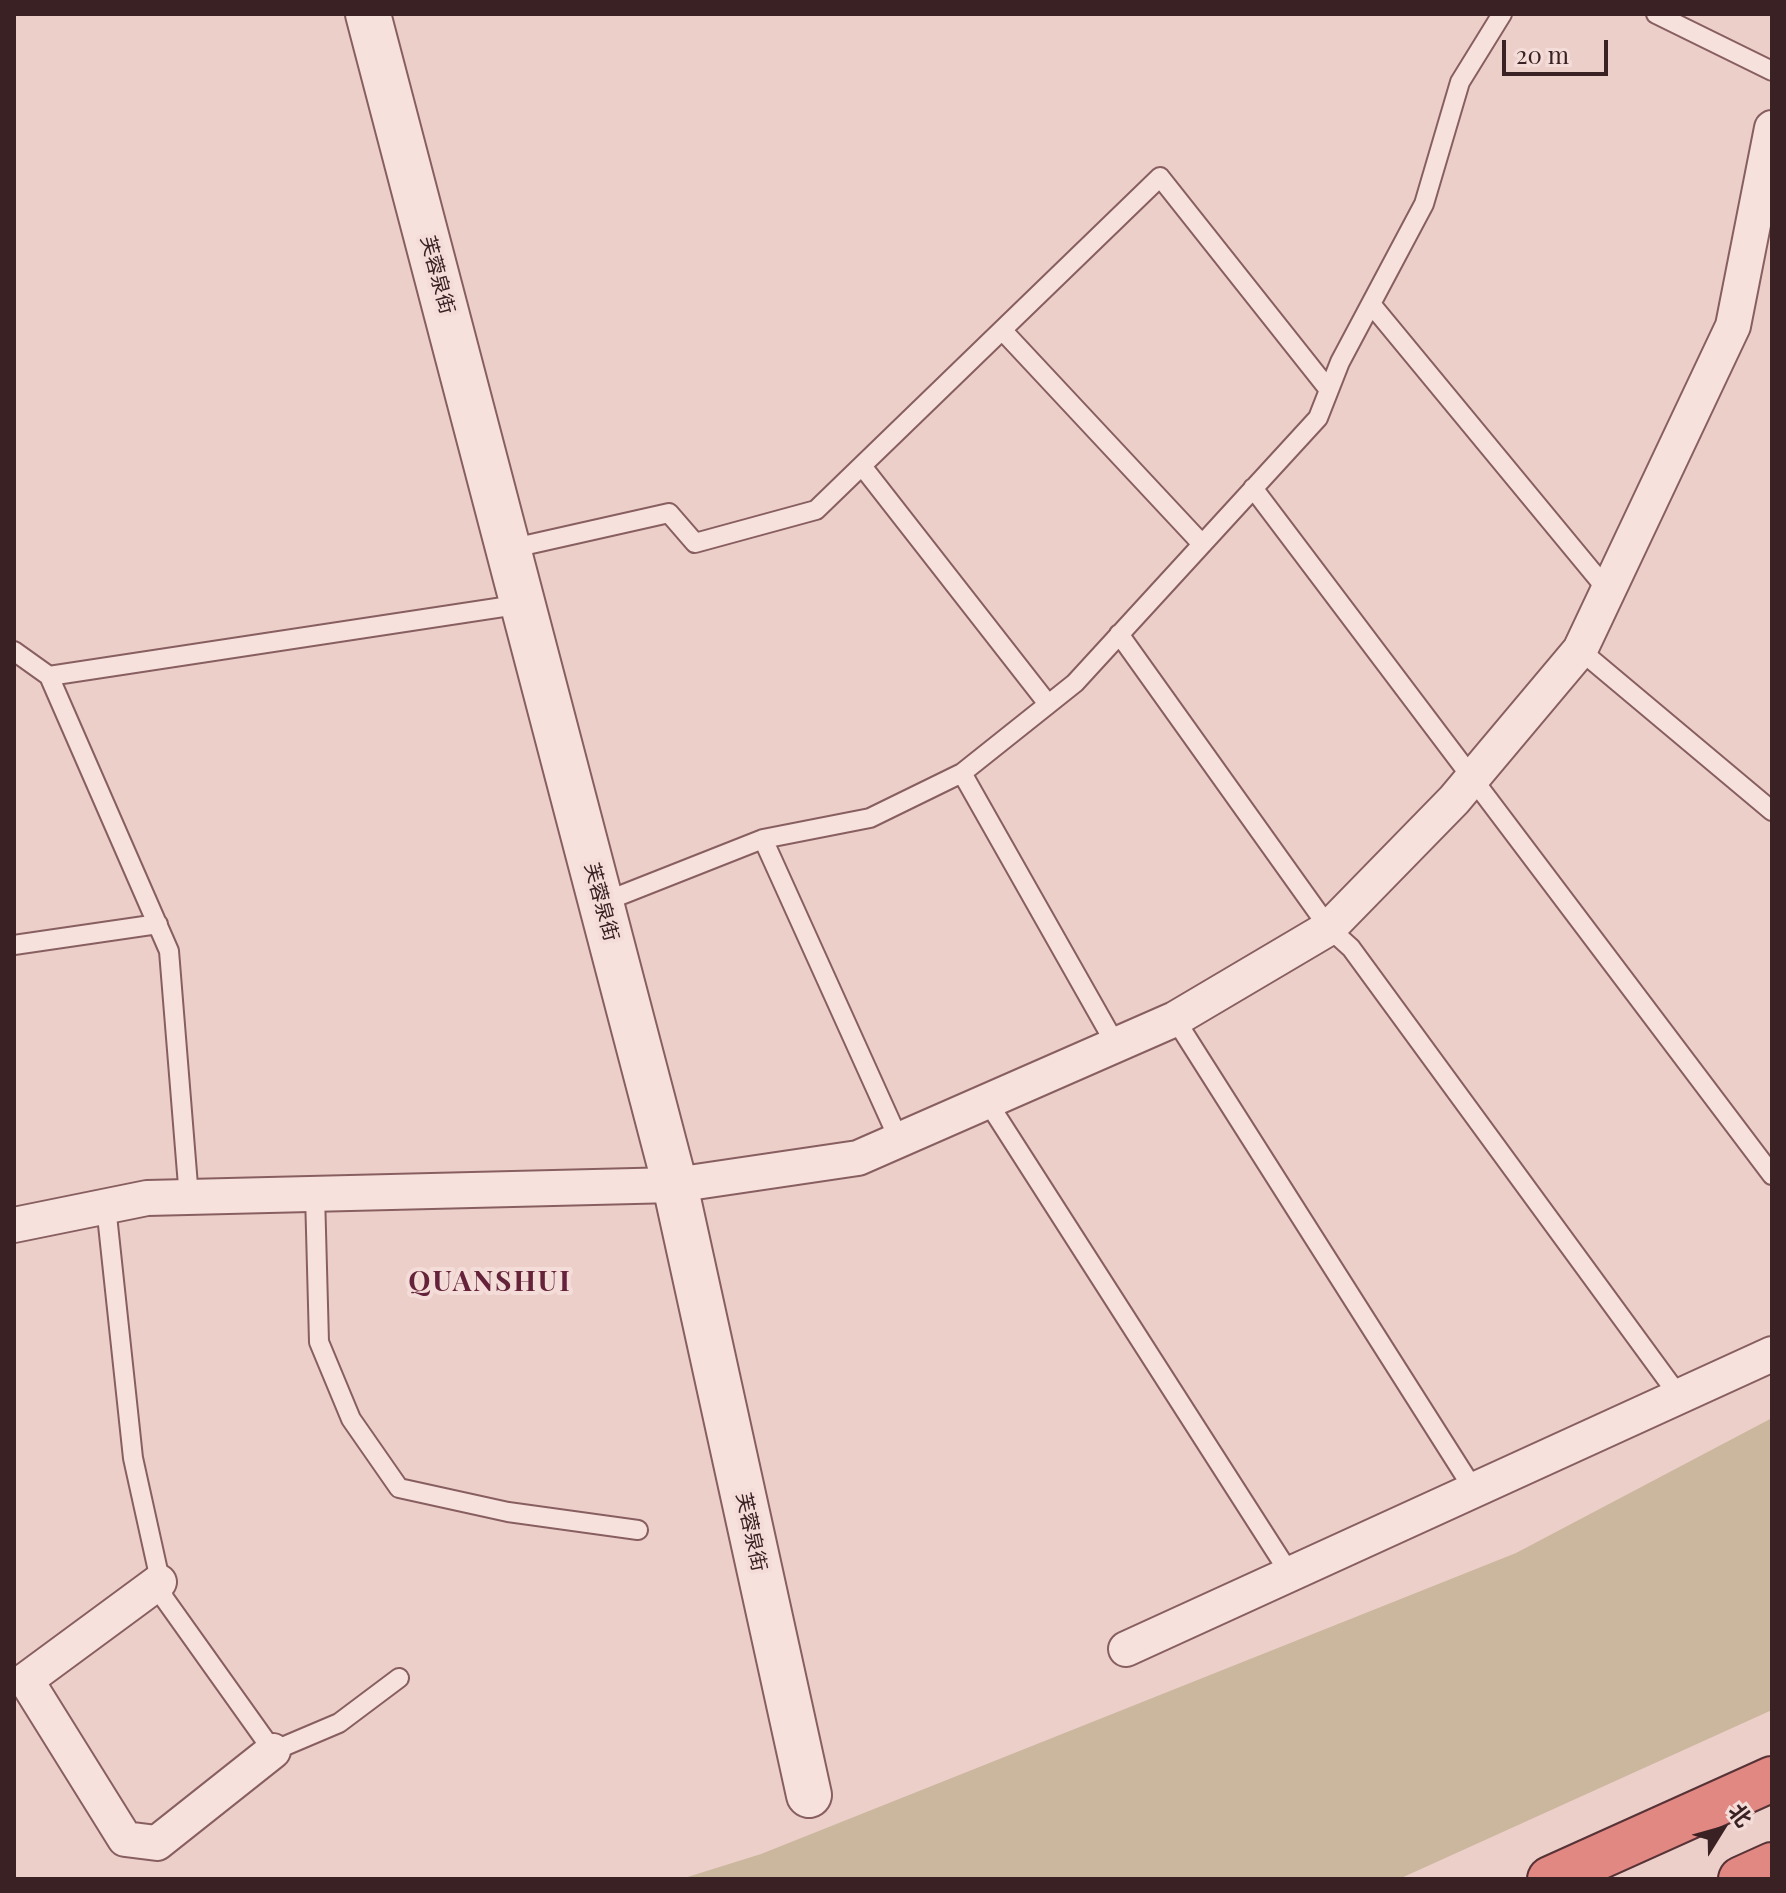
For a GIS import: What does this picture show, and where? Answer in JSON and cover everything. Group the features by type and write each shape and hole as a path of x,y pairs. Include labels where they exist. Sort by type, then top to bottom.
{"highway":[{"path":"1550,1879 1772,1779"},
{"path":"1741,1879 1772,1865"}],"street":[{"name":"芙蓉泉街","path":"368,14 675,1185 809,1795"},
{"path":"14,1225 147,1198 675,1185 858,1158 1175,1019 1329,928 1454,800 1580,650 1733,326 1763,227 1772,128"},
{"path":"1126,1649 1772,1354"},
{"path":"159,1582 26,1680 125,1839 157,1843 273,1751"}],"lane":[{"path":"601,903 763,839 870,818 962,773 1075,683 1318,418 1340,362 1424,204 1460,82 1502,14"},
{"path":"1656,14 1772,71"},
{"path":"509,549 669,513 695,543 816,510 1160,177 1329,390"},
{"path":"1371,304 1609,592"},
{"path":"1003,331 1202,544"},
{"path":"862,466 1048,704"},
{"path":"1253,488 1772,1175"},
{"path":"49,676 523,604"},
{"path":"1119,634 1329,928 1351,948 1679,1396"},
{"path":"1580,650 1772,811"},
{"path":"14,651 49,676 169,951 189,1198"},
{"path":"962,773 1116,1045"},
{"path":"763,839 899,1140"},
{"path":"14,945 158,924"},
{"path":"1175,1019 1474,1490"},
{"path":"987,1101 1290,1574"},
{"path":"315,1194 319,1342 351,1419 399,1488 508,1512 638,1530"},
{"path":"106,1206 133,1458 164,1598 273,1751 339,1723 399,1678"}],"shaded area":[{"path":"1772,1418 1772,1710 1399,1879 681,1879 761,1854 1516,1553"}],"district":[{"name":"QUANSHUI","path":"490,1282"}]}
